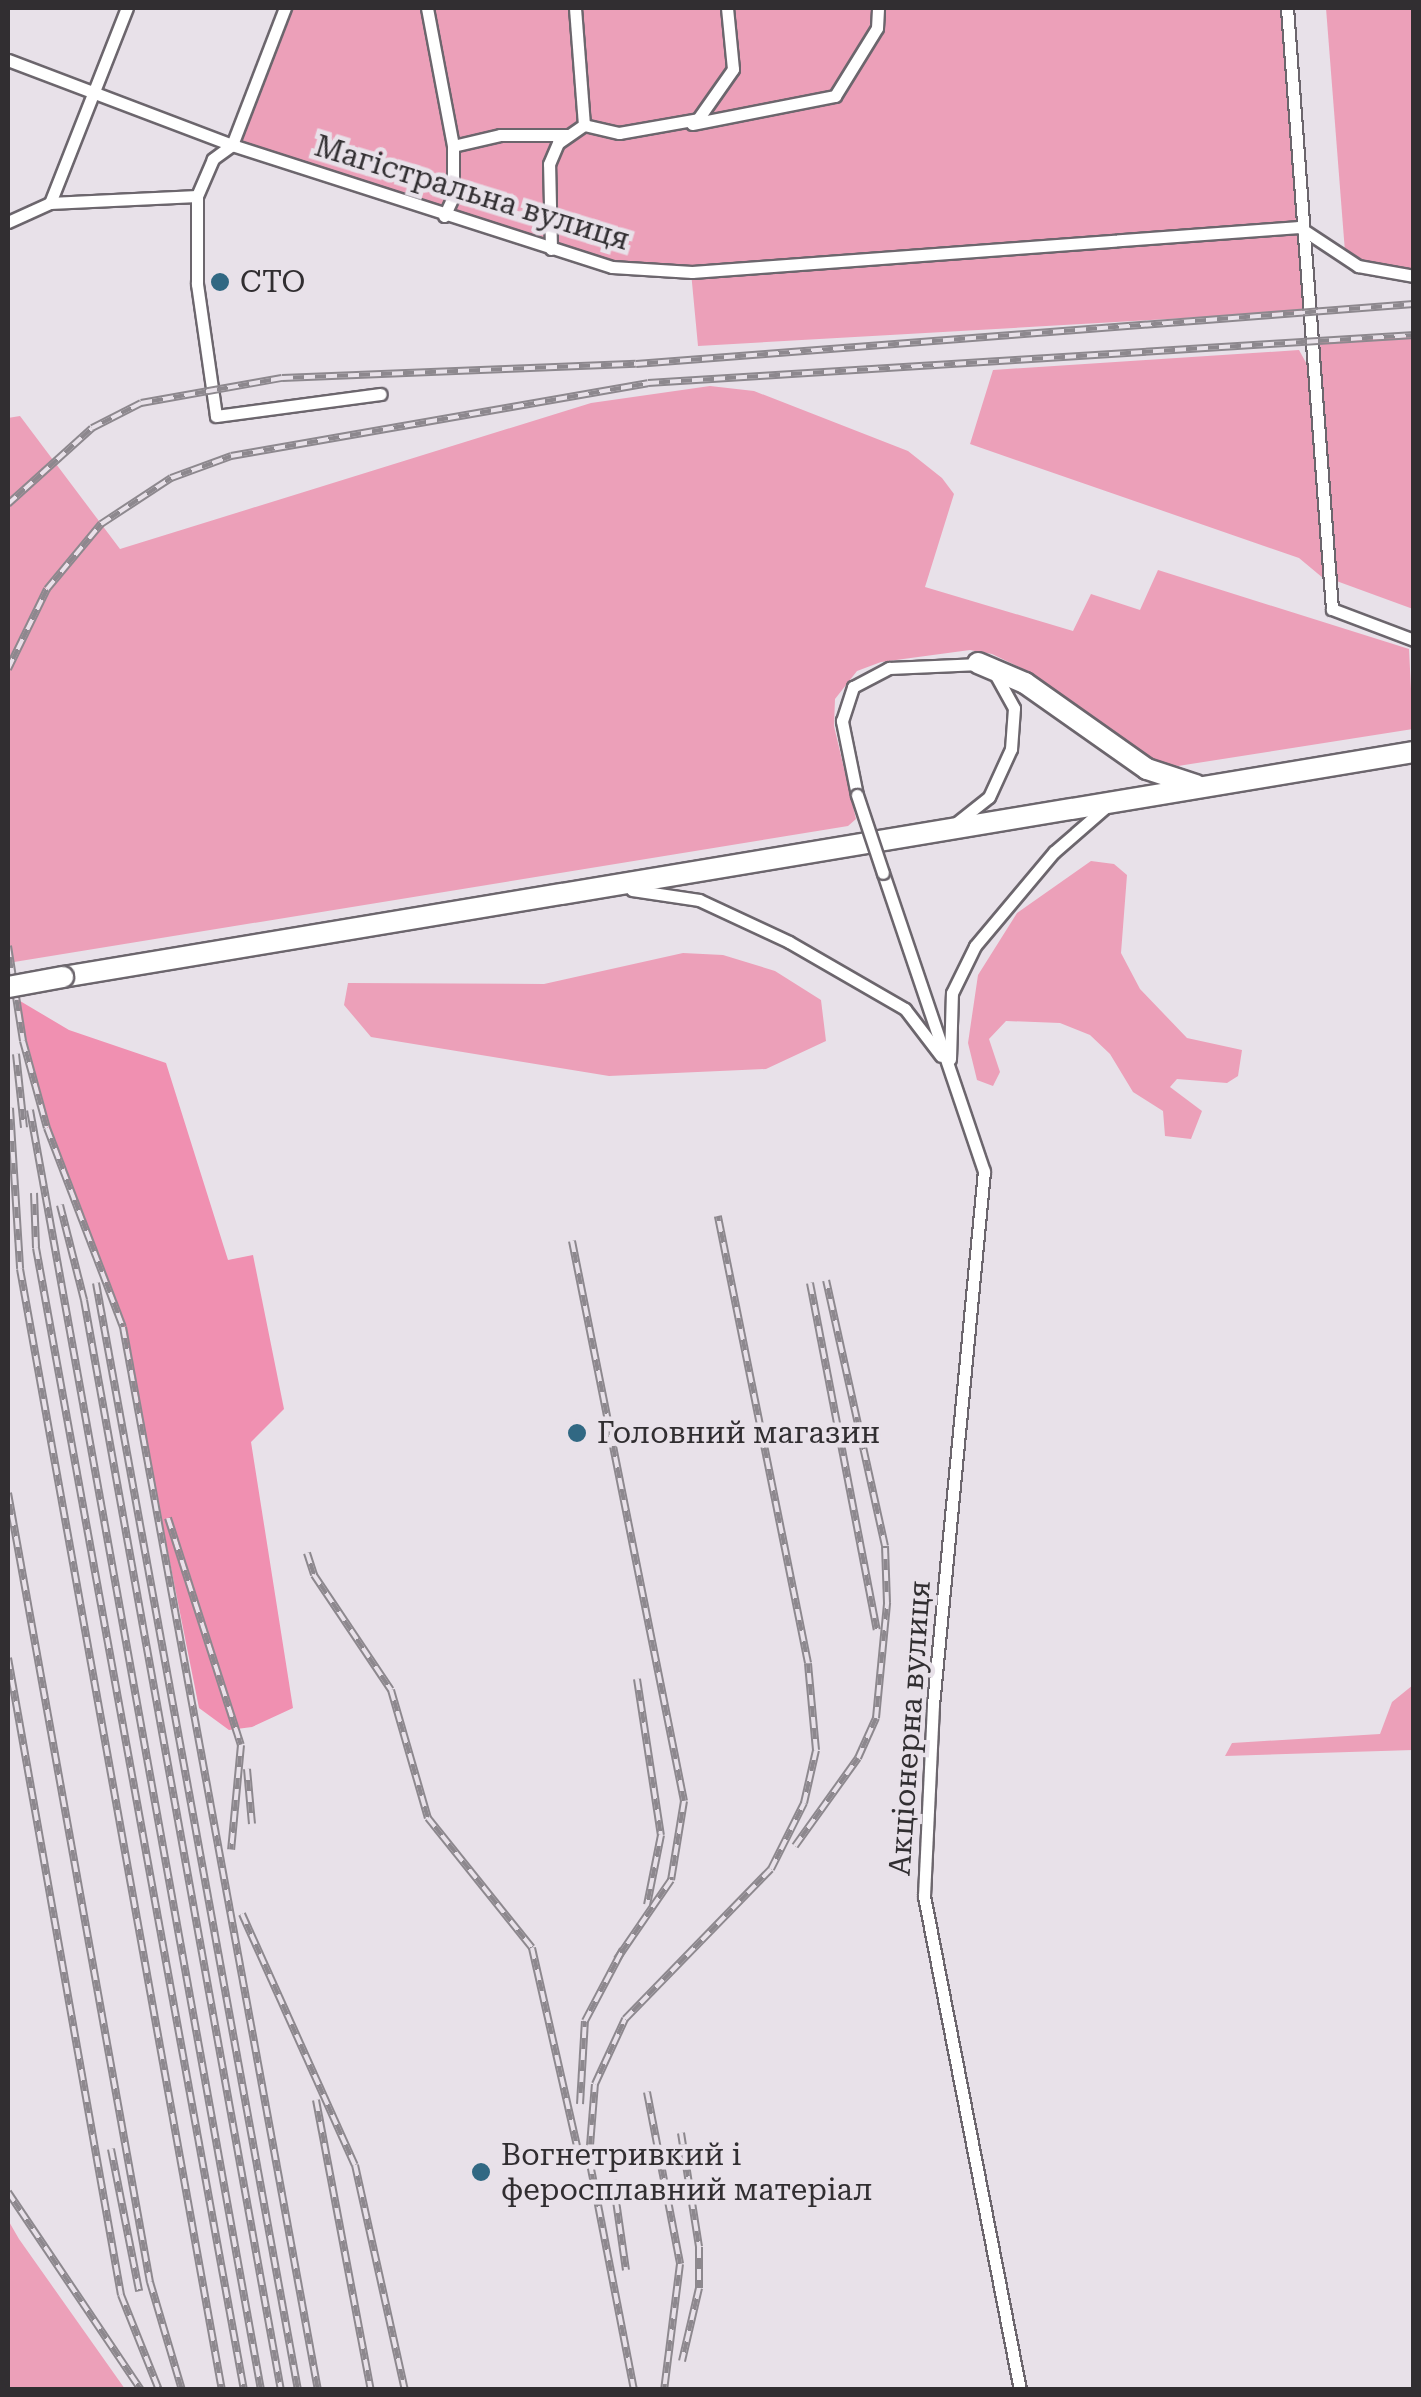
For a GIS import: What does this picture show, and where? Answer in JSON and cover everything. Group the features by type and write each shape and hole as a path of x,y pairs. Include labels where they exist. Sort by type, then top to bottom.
{"main road":[{"path":"978,662 1016,678 1147,769 1202,787"},
{"path":"8,987 1414,752"}],"street":[{"path":"50,203 97,94 127,8"},
{"path":"284,8 232,144 213,159 197,196 198,284 216,416 380,394"},
{"path":"427,8 453,146 453,196 444,216"},
{"path":"575,8 584,126"},
{"path":"680,126 713,104 734,69 727,8"},
{"path":"551,249 549,164 570,134 584,126 619,133 680,126 835,96 870,42 878,8"},
{"path":"1287,8 1299,228 1332,609 1414,640"},
{"name":"Магістральна вулиця","path":"8,60 232,144 444,216 612,267 692,272 1299,228"},
{"path":"453,146 500,135 570,134"},
{"path":"8,222 50,203 197,196"},
{"path":"1299,228 1358,266 1414,276"},
{"path":"942,830 989,796 1011,749 1008,691 978,662 888,668 853,687 842,722 856,795 950,1068"},
{"path":"950,1068 952,993 975,946 1054,852 1112,803"},
{"path":"587,890 660,890 743,917 896,1002 950,1068"},
{"name":"Акціонерна вулиця","path":"950,1068 972,1122 984,1190 933,1705 924,1896 1020,2390"}],"shaded area":[{"path":"285,8 1287,8 1308,311 698,346 691,272 612,267 232,145"},
{"path":"1326,8 1413,8 1413,275 1355,264 1345,252"},
{"path":"1413,335 1413,609 1331,579 1311,341"},
{"path":"1299,350 1310,370 1323,578 1299,558 970,444 993,370"},
{"path":"710,386 754,391 908,451 942,478 954,494 925,587 1073,631 1091,594 1140,610 1158,570 1409,649 1413,729 1178,766 1148,759 1021,668 992,654 970,650 881,662 857,671 835,699 834,726 856,819 848,826 8,963 8,418 20,416 120,549 591,403"},
{"path":"1091,861 1114,864 1127,875 1121,953 1140,989 1187,1038 1242,1050 1238,1076 1227,1083 1177,1079 1170,1087 1202,1111 1191,1139 1165,1136 1163,1111 1133,1092 1110,1054 1090,1035 1060,1023 1006,1021 989,1039 1000,1072 993,1086 977,1080 968,1043 978,975 1017,913"},
{"path":"683,953 723,955 775,971 821,1000 826,1041 766,1069 609,1076 371,1037 344,1005 348,983 544,984"},
{"path":"15,998 69,1030 166,1063 228,1260 253,1255 284,1409 251,1442 293,1708 252,1727 229,1730 199,1708 123,1327 47,1128"},
{"path":"1413,1685 1413,1750 1225,1756 1232,1743 1380,1734 1392,1702"},
{"path":"8,2220 19,2239 125,2389 8,2389"}],"railway":[{"path":"8,504 92,428 141,403 282,378 636,364 1414,304"},
{"path":"8,669 47,589 101,524 171,478 231,456 648,383 1414,335"},
{"path":"8,946 23,1041 47,1128 123,1327 318,2390"},
{"path":"16,1054 24,1128"},
{"path":"10,1108 20,1269 222,2390"},
{"path":"30,1110 261,2390"},
{"path":"34,1193 36,1248 244,2390"},
{"path":"60,1205 84,1300 281,2390"},
{"path":"634,2390 589,2158 595,2084 625,2019 771,1869 804,1803 816,1750 808,1663 718,1216"},
{"path":"572,1241 684,1801 671,1880 617,1959"},
{"path":"795,1846 858,1758 876,1718 887,1603 885,1546 826,1280"},
{"path":"96,1283 298,2390"},
{"path":"810,1283 877,1630"},
{"path":"8,1493 150,2282 182,2390"},
{"path":"168,1518 241,1745 231,1850"},
{"path":"307,1553 314,1575 391,1690 428,1818 532,1948 581,2164"},
{"path":"8,1658 121,2295 159,2390"},
{"path":"637,1679 661,1835 647,1905"},
{"path":"247,1769 252,1824"},
{"path":"242,1914 355,2165 405,2390"},
{"path":"580,2104 585,2021 623,1949"},
{"path":"647,2092 680,2264 664,2390"},
{"path":"316,2100 371,2390"},
{"path":"681,2133 699,2247 699,2288 682,2361"},
{"path":"111,2149 139,2291"},
{"path":"613,2180 626,2270"},
{"path":"8,2192 141,2390"}],"place":[{"name":"СТО","path":"220,282"},
{"name":"Головний магазин","path":"577,1433"},
{"name":"Вогнетривкий і феросплавний матеріал","path":"481,2172"}]}
